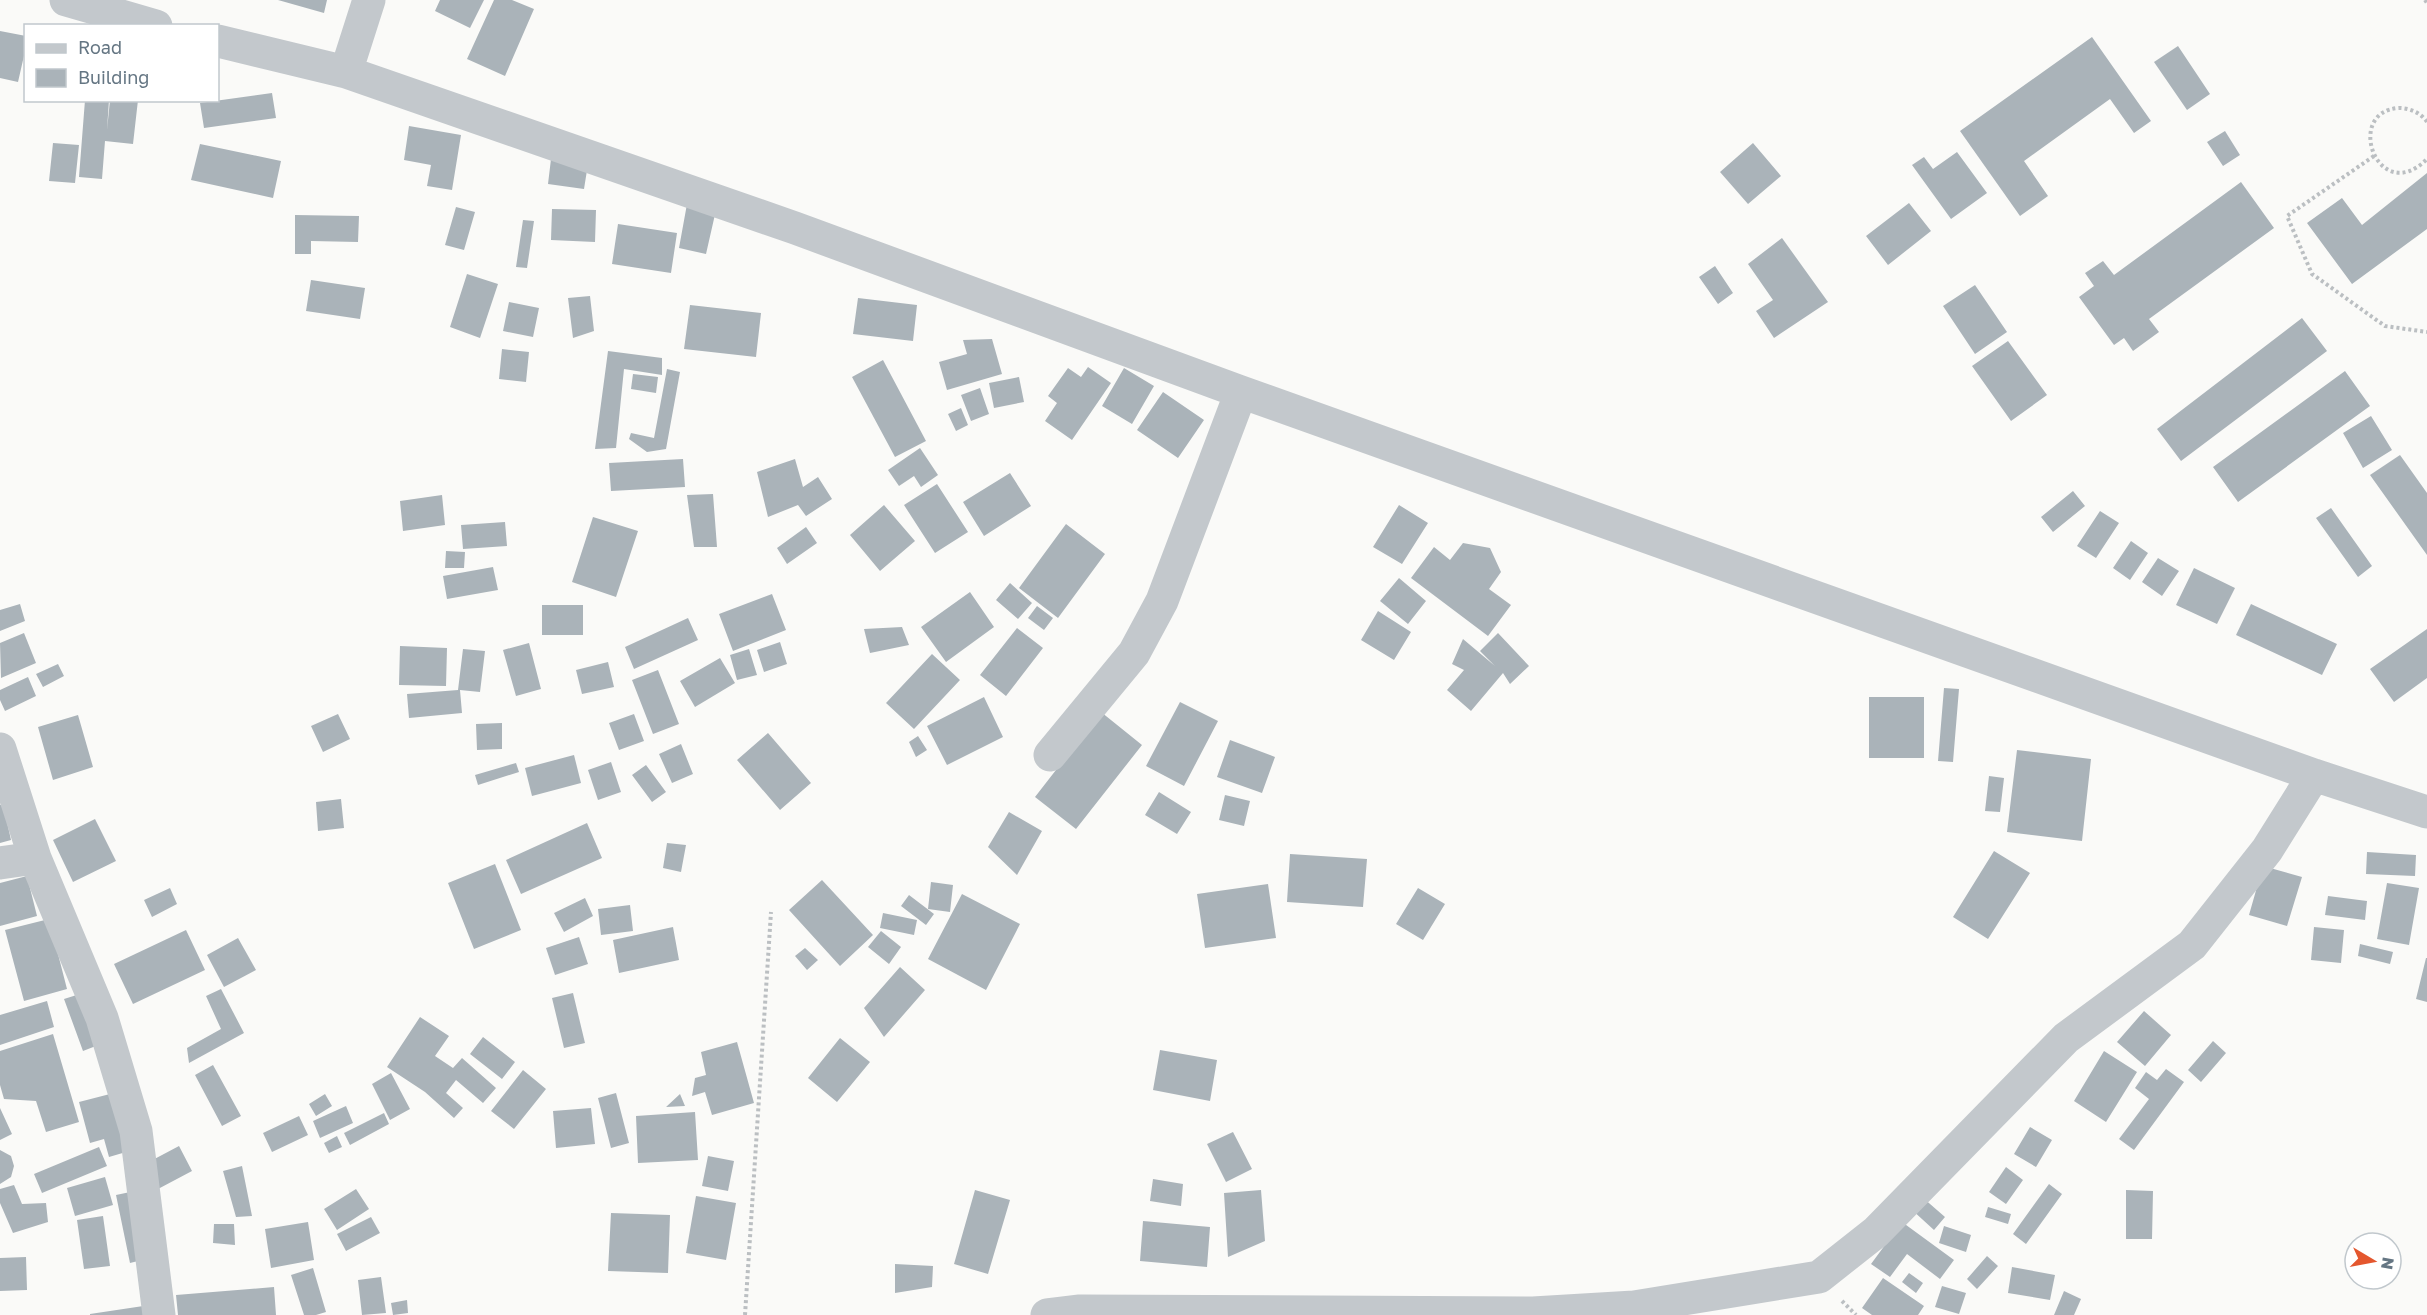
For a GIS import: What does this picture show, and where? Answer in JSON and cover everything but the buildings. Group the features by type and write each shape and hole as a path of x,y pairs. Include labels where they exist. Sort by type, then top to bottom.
{"street":[{"path":"66,0 149,24"},
{"path":"346,72 369,0"},
{"path":"219,41 346,72 795,228 1241,392 2314,775 2427,812"},
{"path":"1050,755 1134,653 1162,601 1241,392"},
{"path":"0,750 35,858 102,1018 136,1131 159,1315"},
{"path":"1047,1315 1079,1313 1533,1313 1634,1307 1819,1277 1876,1232 2066,1038 2192,945 2267,850 2314,775"},
{"path":"0,863 35,858"}],"path":[{"path":"2427,122 2416,112 2406,108 2396,108 2378,118 2369,137 2374,156 2390,170 2400,172 2411,170 2427,159"},
{"path":"2374,156 2287,216 2312,274 2385,326 2427,332"},
{"path":"745,1315 771,912"}]}
